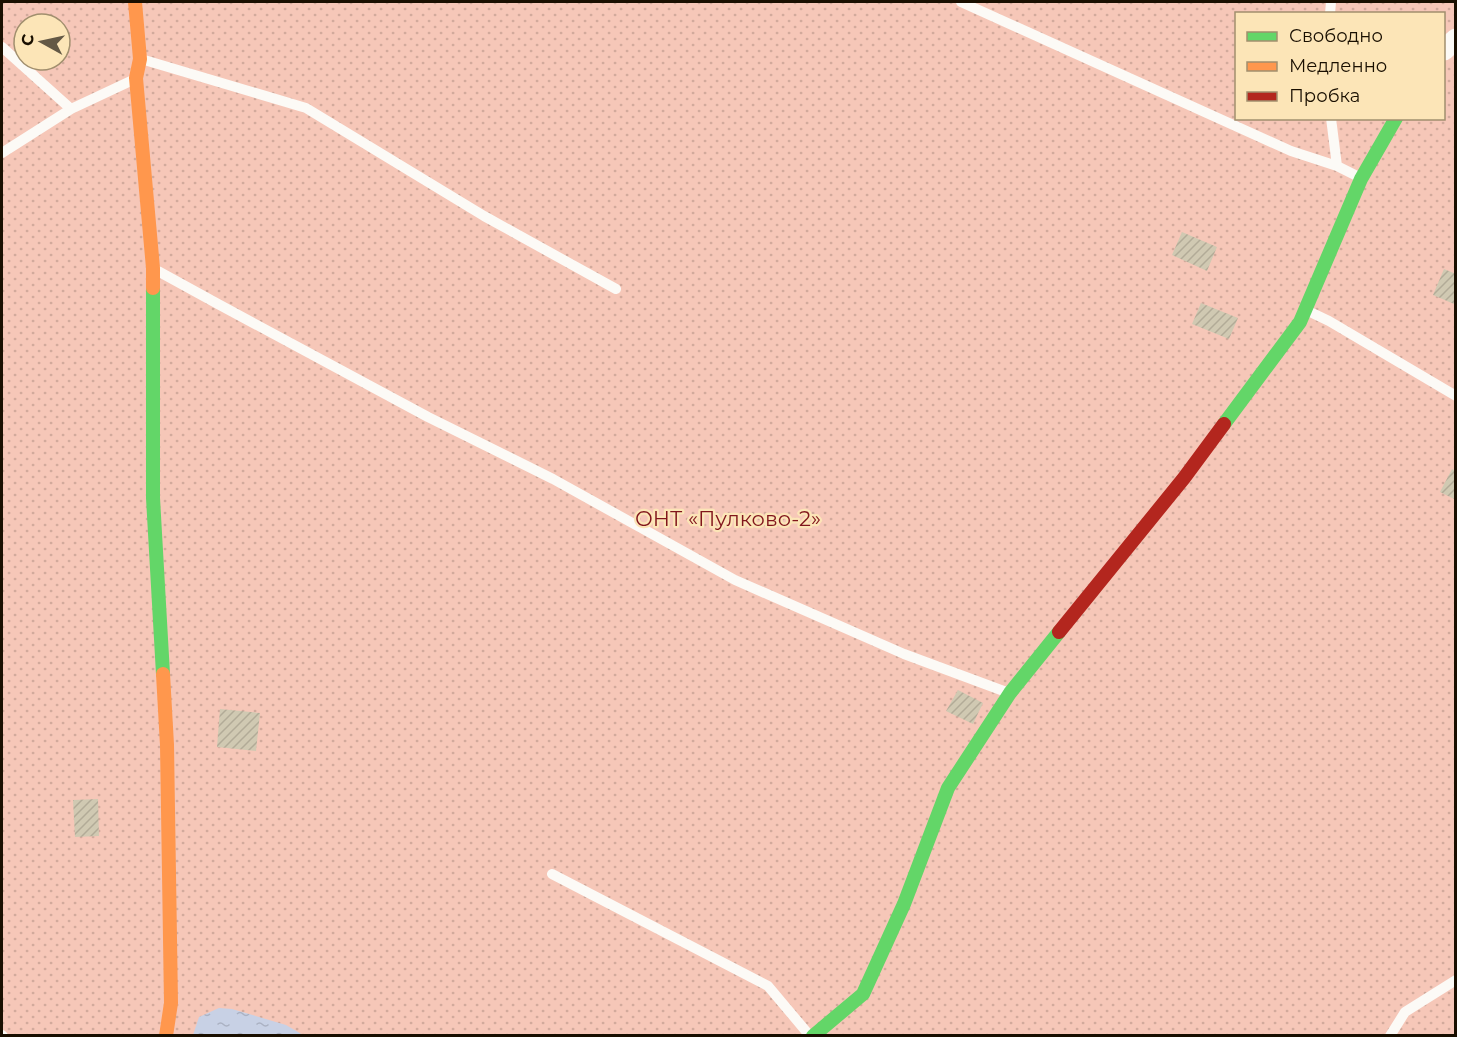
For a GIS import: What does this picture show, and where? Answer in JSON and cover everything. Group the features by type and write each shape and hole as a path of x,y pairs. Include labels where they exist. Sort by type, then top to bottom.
{"street":[{"path":"135,2 140,59 136,78 153,268 153,498 168,769 171,1003 166,1035"},
{"path":"811,1035 863,994 904,904 948,788 1010,693 1184,478 1300,322 1361,178 1395,120"}],"lane":[{"path":"961,2 1291,151 1337,166 1361,178"},
{"path":"2,47 71,109"},
{"path":"140,59 306,108 484,216 616,289"},
{"path":"2,153 71,109 136,78"},
{"path":"1331,120 1337,166"},
{"path":"153,268 428,417 553,479 735,580 904,654 1010,693"},
{"path":"1305,309 1455,396"},
{"path":"552,874 768,986 811,1035"},
{"path":"1390,1035 1405,1012 1455,980"}],"green space":[{"name":"ОНТ «Пулково-2»","path":"2,2 1455,2 1455,1035 2,1035"}],"water":[{"path":"219,1008 232,1009 286,1025 303,1035 193,1035 199,1017"}],"building":[{"path":"1182,232 1217,247 1207,271 1172,255"},
{"path":"1444,269 1456,274 1456,302 1454,304 1433,295"},
{"path":"1201,303 1238,318 1229,339 1192,324"},
{"path":"1452,469 1456,471 1456,500 1440,492"},
{"path":"958,690 983,703 973,724 946,711"},
{"path":"220,709 260,713 256,751 217,747"},
{"path":"98,799 99,836 75,837 73,800"}],"traffic: fast":[{"path":"1224,424 1300,322 1361,179 1395,120"},
{"path":"153,288 153,498 163,674"},
{"path":"813,1036 863,994 904,904 948,788 1010,693 1059,632"}],"traffic: slow":[{"path":"135,2 140,59 136,78 153,288"},
{"path":"163,674 167,745 171,1003 166,1036"}],"traffic: jam":[{"path":"1059,632 1184,478 1224,424"}]}
